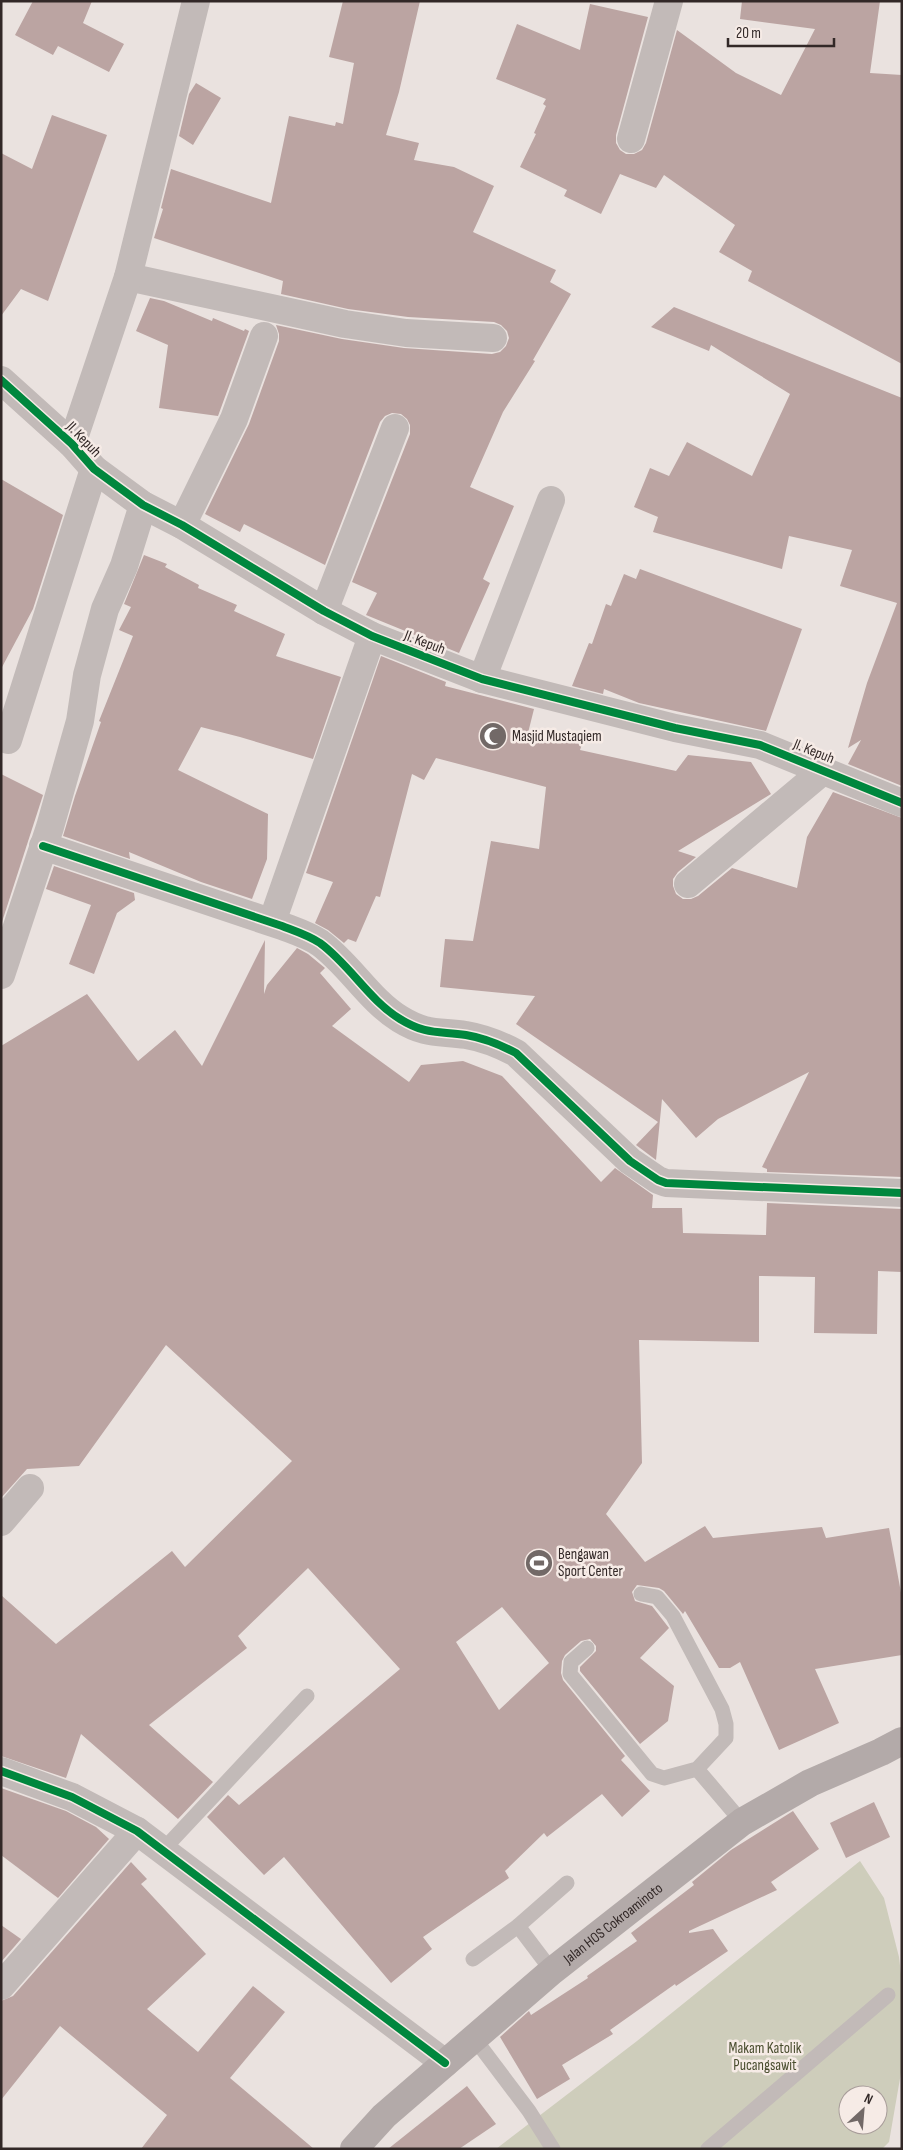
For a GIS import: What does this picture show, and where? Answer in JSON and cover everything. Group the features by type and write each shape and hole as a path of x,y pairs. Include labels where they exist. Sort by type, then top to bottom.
{"main road":[{"name":"Jalan HOS Cokroaminoto","path":"354,2149 384,2116 552,1971 742,1822 810,1783 902,1741"}],"street":[{"path":"72,444 128,277 196,1"},
{"path":"631,139 662,2"},
{"path":"128,277 345,324 406,333 493,338"},
{"path":"182,526 234,419 264,336"},
{"name":"Jl. Kepuh","path":"1,380 72,444 94,469 143,505 182,526 324,611 372,636 482,679 675,728 760,745 902,803"},
{"path":"324,611 395,428"},
{"path":"8,740 94,469"},
{"path":"482,679 551,500"},
{"path":"1,975 43,846 80,722 87,674 105,609 124,566 143,505"},
{"path":"272,922 372,636"},
{"path":"688,884 824,770"},
{"path":"43,846 272,922 320,943 381,1004 399,1019 420,1030 465,1035 497,1042 516,1053 630,1161 666,1184 902,1193"},
{"path":"1,1522 30,1488"},
{"path":"1,1771 72,1797 136,1831 444,2063"},
{"path":"1,1986 136,1831"}],"lane":[{"path":"586,1648 571,1662 570,1674 652,1774 664,1778 697,1769 726,1738 726,1724 722,1709 673,1616 656,1596 641,1594"},
{"path":"162,1851 307,1696"},
{"path":"697,1769 742,1822"},
{"path":"472,1959 518,1926 567,1883"},
{"path":"518,1926 552,1971"},
{"path":"708,2149 888,1995"},
{"path":"474,2038 529,2111 553,2149"}],"green space":[{"name":"Makam Katolik Pucangsawit","path":"860,1861 884,1898 899,1957 902,1983 902,2067 889,2142 882,2149 496,2149 637,2041"}],"building":[{"path":"33,1 92,1 83,23 124,44 109,72 58,46 53,55 15,35"},
{"path":"343,1 420,1 399,92 386,135 419,143 414,160 454,167 494,186 473,232 556,270 550,282 571,294 533,360 535,361 503,412 470,487 514,506 483,579 490,583 459,653 366,615 377,593 352,582 410,434 410,425 401,414 392,413 385,416 380,422 325,565 244,524 240,532 205,514 249,424 279,341 276,325 342,339 404,348 492,354 500,352 506,346 509,338 507,331 501,325 494,322 408,317 348,309 281,294 283,281 154,238 163,209 161,208 171,169 271,203 289,116 335,126 336,122 343,124 354,63 329,57"},
{"path":"742,1 880,1 870,73 902,75 902,364 748,281 752,271 719,252 735,225 664,175 656,188 620,174 601,214 564,196 567,190 520,167 536,134 534,133 546,106 543,104 546,99 496,79 517,24 580,50 590,4 648,17 616,135 616,143 620,150 626,154 634,154 642,150 646,143 677,30 736,73 781,95 815,29 740,19"},
{"path":"196,83 221,98 193,145 179,136 189,94"},
{"path":"52,115 107,135 48,301 21,289 1,316 1,153 32,169"},
{"path":"150,298 164,301 212,321 213,318 244,331 245,329 249,331 218,416 159,408 168,345 136,331"},
{"path":"674,307 902,398 902,786 848,764 861,740 848,748 867,683 897,603 840,586 852,550 789,536 782,569 653,532 658,517 634,507 650,468 669,476 687,442 752,476 790,394 711,345 709,351 651,327"},
{"path":"1,479 63,515 33,609 1,669"},
{"path":"144,555 167,564 165,567 199,585 198,588 237,605 234,611 285,634 276,656 341,677 313,759 201,727 178,770 268,814 267,859 252,899 201,882 129,852 130,859 63,836 101,722 99,721 133,636 119,630 131,607 124,604"},
{"path":"640,569 802,629 766,731 639,703 604,689 603,694 572,686 589,643 592,644 606,604 611,606 624,574 636,579"},
{"path":"381,656 446,682 445,686 534,709 527,737 582,744 580,750 676,771 688,755 751,762 771,794 678,851 696,857 678,872 673,879 676,894 683,899 691,899 698,896 732,868 797,888 807,837 833,792 902,818 902,1177 767,1172 767,1169 762,1167 809,1072 718,1119 696,1138 662,1099 656,1160 636,1145 658,1122 516,1024 535,996 440,987 445,939 473,941 491,841 539,849 546,787 436,758 424,780 412,774 380,897 376,896 356,942 348,939 344,943 328,930 315,923 333,882 306,873"},
{"path":"1,774 43,795 1,925"},
{"path":"54,866 134,893 135,900 117,913 94,974 69,964 91,905 46,889"},
{"path":"265,940 264,994 267,985 297,948 308,954 325,968 320,973 351,1009 332,1026 409,1082 421,1065 463,1061 502,1076 601,1182 615,1168 653,1195 652,1208 682,1208 683,1233 766,1235 767,1203 902,1209 902,1272 878,1271 877,1334 814,1333 815,1277 759,1276 759,1342 639,1340 642,1463 606,1514 645,1562 705,1526 713,1538 822,1527 826,1538 889,1528 902,1598 902,1655 815,1669 839,1723 779,1750 740,1662 730,1668 719,1668 685,1611 683,1614 664,1591 659,1588 637,1585 632,1592 635,1601 652,1606 669,1628 640,1658 674,1686 668,1721 640,1744 580,1671 580,1667 596,1651 596,1646 590,1639 581,1641 565,1655 562,1661 561,1673 563,1680 625,1756 621,1760 650,1791 622,1817 602,1794 547,1837 544,1833 505,1871 509,1878 423,1937 432,1949 391,1983 284,1857 264,1875 207,1817 228,1795 239,1805 400,1669 308,1568 238,1636 247,1648 149,1725 213,1782 178,1819 81,1734 66,1778 1,1756 1,1595 56,1644 172,1551 185,1567 292,1461 166,1345 79,1466 27,1469 1,1498 1,1046 87,994 138,1061 175,1030 202,1066","holes":["502,1607 549,1663 499,1710 456,1642"]},
{"path":"1,1788 66,1811 96,1827 109,1839 58,1898 1,1855"},
{"path":"874,1802 890,1837 846,1858 830,1823"},
{"path":"793,1811 819,1849 771,1882 777,1890 689,1931 689,1933 713,1929 728,1951 676,1986 675,1984 610,2030 613,2034 562,2065 570,2079 537,2099 500,2037 529,2011 531,2015 588,1978 587,1976 637,1941 631,1933 694,1885 692,1882 731,1850"},
{"path":"131,1862 147,1879 141,1884 206,1954 147,2009 198,2052 253,1986 285,2012 230,2078 314,2149 141,2149 167,2115 60,2026 1,2100 1,2001 13,1996"},
{"path":"1,1925 21,1939 1,1962"},
{"path":"467,2086 496,2124 459,2149 388,2149"}],"cycle path":[{"path":"1,380 72,444 94,469 143,505 182,525 324,611 372,636 482,679 675,728 760,745 902,803"},
{"path":"43,846 282,926 315,940 341,961 379,1002 400,1019 425,1030 479,1038 516,1053 630,1161 658,1180 666,1183 902,1193"},
{"path":"1,1771 72,1797 137,1831 445,2063"}],"place":[{"name":"Masjid Mustaqiem","path":"493,736"},
{"name":"Bengawan Sport Center","path":"539,1563"}]}
